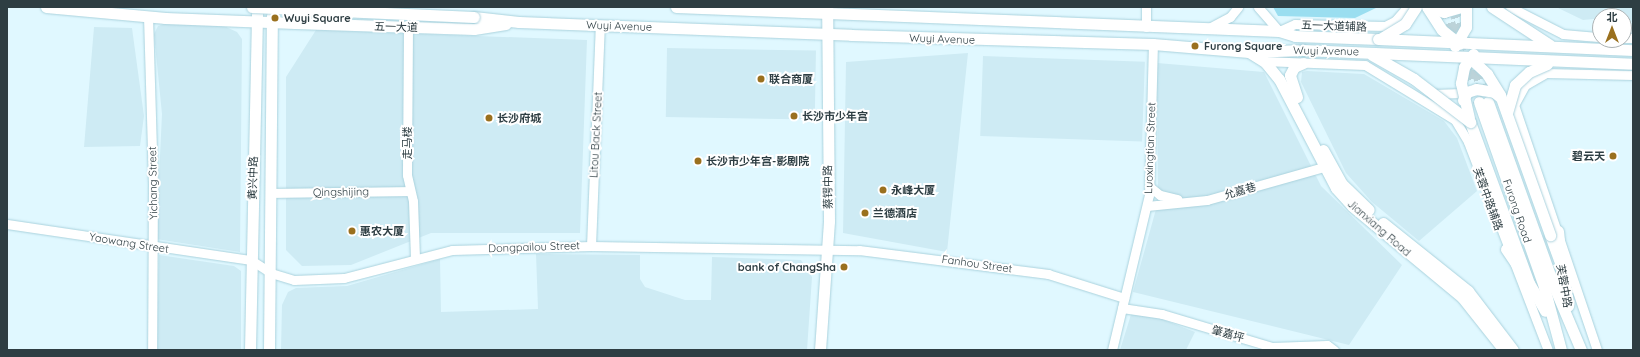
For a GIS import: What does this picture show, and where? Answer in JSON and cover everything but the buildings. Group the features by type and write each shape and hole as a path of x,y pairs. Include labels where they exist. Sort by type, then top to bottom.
{"main road":[{"name":"五一大道","path":"46,7 148,16 257,22 408,27 474,29 519,22"},
{"name":"Wuyi Avenue","path":"252,7 474,17 519,22 804,31 826,29 1153,44 1249,52 1303,50 1471,56"},
{"name":"黄兴中路","path":"250,350 257,7"},
{"name":"黄兴中路","path":"269,350 272,193 272,7"},
{"name":"Wuyi Avenue","path":"676,7 809,9 861,14 1207,30 1279,31 1295,36 1428,41 1455,45 1633,50"},
{"path":"846,7 861,14"},
{"path":"1378,39 1405,24 1416,7"},
{"path":"1428,7 1444,12 1461,7"},
{"path":"1428,7 1442,30 1455,45 1471,56 1483,59 1633,64"},
{"path":"1441,55 1455,45 1466,27 1466,7"},
{"path":"1492,7 1537,39 1556,47"},
{"path":"826,29 831,10"},
{"name":"蔡锷中路","path":"820,350 829,221 826,29"},
{"path":"804,31 816,38 826,63"},
{"path":"1471,56 1495,45"},
{"name":"Jianxiang Road","path":"1249,52 1263,61 1282,83 1326,164 1352,206 1462,297 1504,350"},
{"path":"1362,52 1394,66 1458,110 1470,122"},
{"name":"芙蓉中路","path":"1471,56 1487,74 1500,96 1507,120 1554,233 1563,270 1569,315"},
{"name":"Furong Road","path":"1471,56 1462,74 1463,100 1511,248 1550,321 1561,350"},
{"path":"1507,120 1511,93 1521,78 1555,62"},
{"name":"Jianxiang Road","path":"1303,63 1291,70 1291,83 1326,164 1357,200 1468,291 1513,350"},
{"path":"1463,100 1467,92 1476,89 1494,92 1500,96"},
{"name":"Furong Road","path":"1550,321 1544,287 1483,102 1553,284 1569,315"},
{"path":"1569,315 1581,350"}],"street":[{"path":"1146,7 1146,27"},
{"path":"1207,30 1230,17 1238,7"},
{"path":"1258,7 1279,31"},
{"path":"1263,61 1365,65 1391,79 1390,24 1407,7"},
{"path":"1503,7 1510,7 1538,23 1564,34 1592,36"},
{"name":"Yichang Street","path":"148,16 153,248 152,350"},
{"path":"1538,23 1538,75"},
{"name":"五一大道辅路","path":"1279,31 1295,24 1376,27 1390,24"},
{"name":"Litou Back Street","path":"591,246 600,25"},
{"name":"走马楼","path":"408,27 407,175 410,191 415,257"},
{"name":"Luoxingtian Street","path":"1112,350 1147,206 1150,187 1153,44"},
{"path":"1597,350 1554,233 1515,116 1514,104 1520,92 1538,75 1554,72 1633,75"},
{"name":"芙蓉中路辅路","path":"1391,79 1455,120 1464,134 1511,248 1548,350"},
{"path":"1416,95 1520,92"},
{"name":"允嘉巷","path":"1150,187 1168,198 1187,198 1326,164"},
{"name":"允嘉巷","path":"1147,206 1207,200 1326,164"},
{"name":"Qingshijing","path":"272,193 410,191"},
{"name":"Yaowang Street","path":"7,224 153,248 251,260"},
{"name":"Dongpailou Street","path":"251,260 271,273 294,280 332,280 415,257 452,250 591,246 826,251"},
{"name":"Fanhou Street","path":"826,251 892,253 1048,274 1124,298"},
{"name":"肇嘉坪","path":"1122,308 1162,314 1272,347 1327,345 1334,350"}],"shaded area":[{"name":"Furong Square","path":"1273,7 1378,7 1355,18 1278,16"},
{"path":"1556,7 1633,7 1633,22 1632,8 1592,8 1592,19 1583,20"},
{"path":"164,24 224,26 237,32 242,39 240,252 156,239 162,114 154,34 158,26"},
{"path":"94,27 132,28 144,116 140,146 84,147"},
{"path":"316,30 587,40 580,233 431,233 351,265 302,266 286,250 286,77"},
{"path":"667,48 816,51 815,120 666,117"},
{"path":"968,53 947,252 843,233 846,62"},
{"path":"983,56 1145,62 1142,142 980,136"},
{"path":"1157,63 1264,72 1321,186 1402,265 1349,345 1133,292 1158,202"},
{"path":"1302,72 1364,74 1444,121 1457,138 1477,191 1419,241 1372,202 1346,173 1301,82"},
{"path":"536,254 640,255 640,279 645,287 685,300 711,300 712,257 801,260 812,277 807,350 281,350 282,305 288,292 296,288 347,286 440,259 441,312 538,309"},
{"path":"159,255 234,266 241,271 241,350 157,350"},
{"path":"1133,308 1195,332 1186,350 1120,350"}],"tunnel":[{"path":"1444,7 1479,102"},
{"path":"1453,7 1488,102"}],"place":[{"name":"Wuyi Square","path":"275,18"},
{"name":"Furong Square","path":"1195,46"},
{"name":"联合商厦","path":"761,79"},
{"name":"长沙市少年宫","path":"794,116"},
{"name":"长沙府城","path":"489,118"},
{"name":"碧云天","path":"1613,156"},
{"name":"长沙市少年宫-影剧院","path":"698,161"},
{"name":"永峰大厦","path":"883,190"},
{"name":"兰德酒店","path":"865,213"},
{"name":"惠农大厦","path":"352,231"},
{"name":"bank of ChangSha","path":"844,267"}]}
